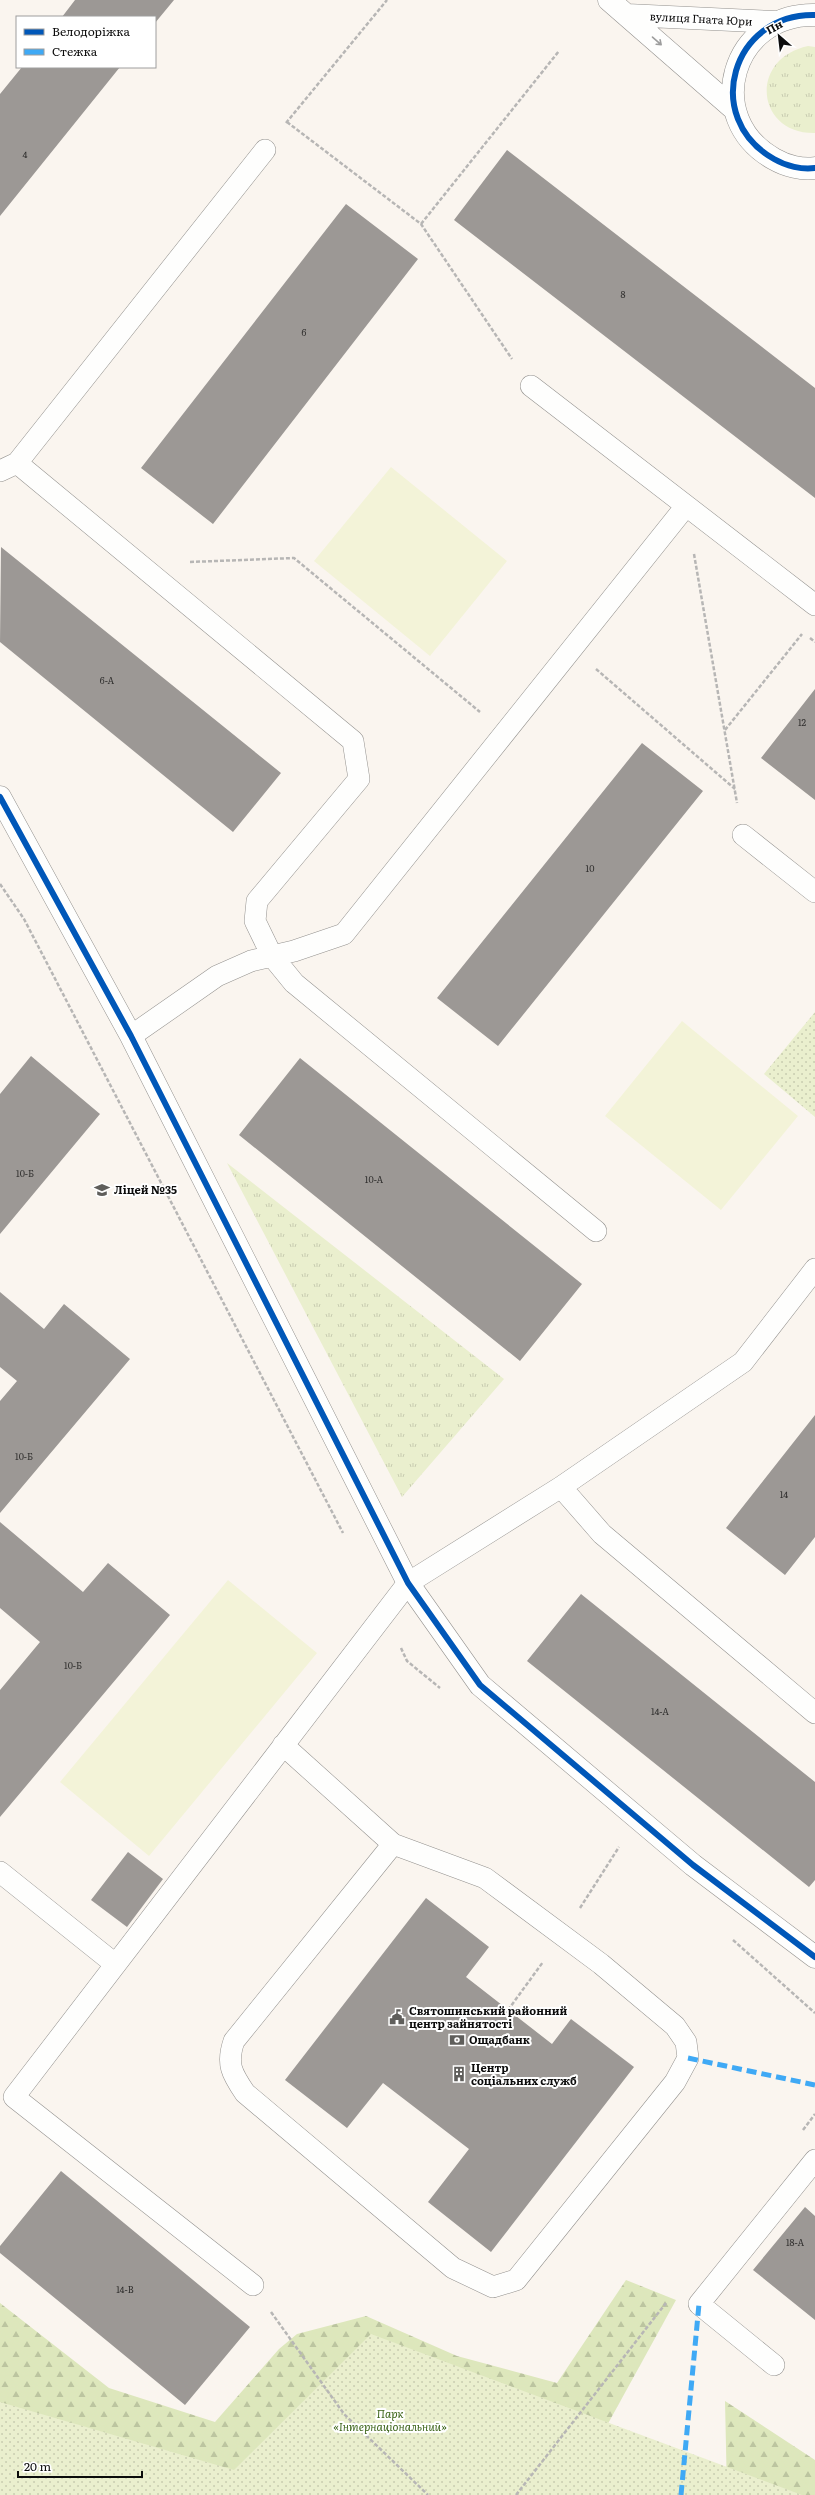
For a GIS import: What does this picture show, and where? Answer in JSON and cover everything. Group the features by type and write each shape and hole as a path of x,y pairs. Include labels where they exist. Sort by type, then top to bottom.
{"street":[{"name":"вулиця Гната Юри","path":"610,0 734,109"},
{"name":"вулиця Гната Юри","path":"627,15 774,22"},
{"path":"813,170 784,164 761,152 744,133 734,109 733,84 740,59 754,38 774,22 799,15 815,15"},
{"path":"0,797 130,1036 408,1582 480,1685 693,1865 815,1957"}],"lane":[{"path":"264,150 9,467 140,564 354,741 359,779 257,901 255,921 272,956 294,983 596,1230"},
{"path":"531,386 815,605"},
{"path":"130,1036 217,976 251,961 294,951 344,934 686,506"},
{"path":"743,835 815,892"},
{"path":"253,2285 14,2097 408,1582 561,1487 742,1362 815,1269"},
{"path":"561,1487 602,1534 815,1713"},
{"path":"283,1745 393,1844 485,1878 601,1964 675,2026 686,2042 688,2058 675,2082 516,2280 493,2287 453,2268 245,2093 234,2076 229,2056 234,2041 393,1844"},
{"path":"0,1872 115,1964"},
{"path":"774,2365 699,2304 815,2160"}],"path":[{"path":"264,150 387,0"},
{"path":"421,224 558,51"},
{"path":"287,122 421,224 531,386"},
{"path":"686,506 743,835"},
{"path":"140,564 294,558 505,733"},
{"path":"725,730 807,628"},
{"path":"572,649 735,789"},
{"path":"253,2285 303,2360 344,2414 428,2495"}],"green space":[{"path":"808,46 815,47 815,133 795,130 781,122 771,109 767,95 768,80 775,65 789,54"},
{"path":"391,467 507,561 430,656 314,561"},
{"path":"815,1012 815,1117 764,1074"},
{"path":"682,1021 798,1116 721,1210 605,1116"},
{"path":"227,1163 504,1379 402,1497"},
{"path":"228,1580 317,1653 149,1856 60,1782"},
{"name":"Парк «Інтернаціональний»","path":"626,2280 676,2300 577,2480 524,2495 0,2495 0,2303 109,2388 215,2422 279,2349 297,2334 366,2316 457,2356 557,2383"},
{"name":"Парк «Інтернаціональний»","path":"371,2334 802,2495 0,2495 0,2402 234,2470"},
{"path":"725,2401 815,2460 815,2495 724,2495 727,2493"}],"building":[{"path":"75,0 174,0 156,22 156,16 63,16"},
{"path":"21,68 119,68 0,216 0,94"},
{"path":"507,150 815,388 815,498 454,220"},
{"path":"346,204 418,259 213,524 141,468"},
{"path":"1,547 281,773 233,832 0,642"},
{"path":"815,689 815,800 761,758"},
{"path":"642,743 703,791 498,1046 437,998"},
{"path":"31,1056 100,1114 0,1234 0,1094"},
{"path":"300,1058 582,1284 520,1361 239,1135"},
{"path":"0,1292 44,1329 64,1304 130,1359 0,1513 0,1401 17,1381 0,1367"},
{"path":"815,1415 815,1537 785,1575 726,1528"},
{"path":"0,1522 83,1592 108,1563 170,1615 0,1817 0,1690 40,1642 0,1608"},
{"path":"581,1594 815,1782 815,1880 809,1887 527,1661"},
{"path":"128,1852 163,1879 127,1927 91,1900"},
{"name":"Центр соціальних служб","path":"426,1898 489,1947 466,1977 552,2044 571,2019 634,2067 491,2252 428,2202 469,2149 383,2083 347,2128 285,2080"},
{"path":"61,2171 250,2327 185,2405 0,2253 0,2246"},
{"path":"805,2207 815,2216 815,2320 753,2270"}],"marked path":[{"path":"688,2058 815,2085"},
{"path":"681,2495 699,2304"}],"cycle path":[{"path":"815,15 786,19 763,31 746,49 736,71 733,95 738,119 751,141 774,159 784,164 799,168 815,168"},
{"path":"0,797 131,1036 408,1583 480,1685 693,1865 815,1957"}],"place":[{"name":"Ліцей №35","path":"102,1190"},
{"name":"Святошинський районний центр зайнятості","path":"397,2017"},
{"name":"Ощадбанк","path":"457,2040"},
{"name":"Центр соціальних служб","path":"459,2074"}]}
